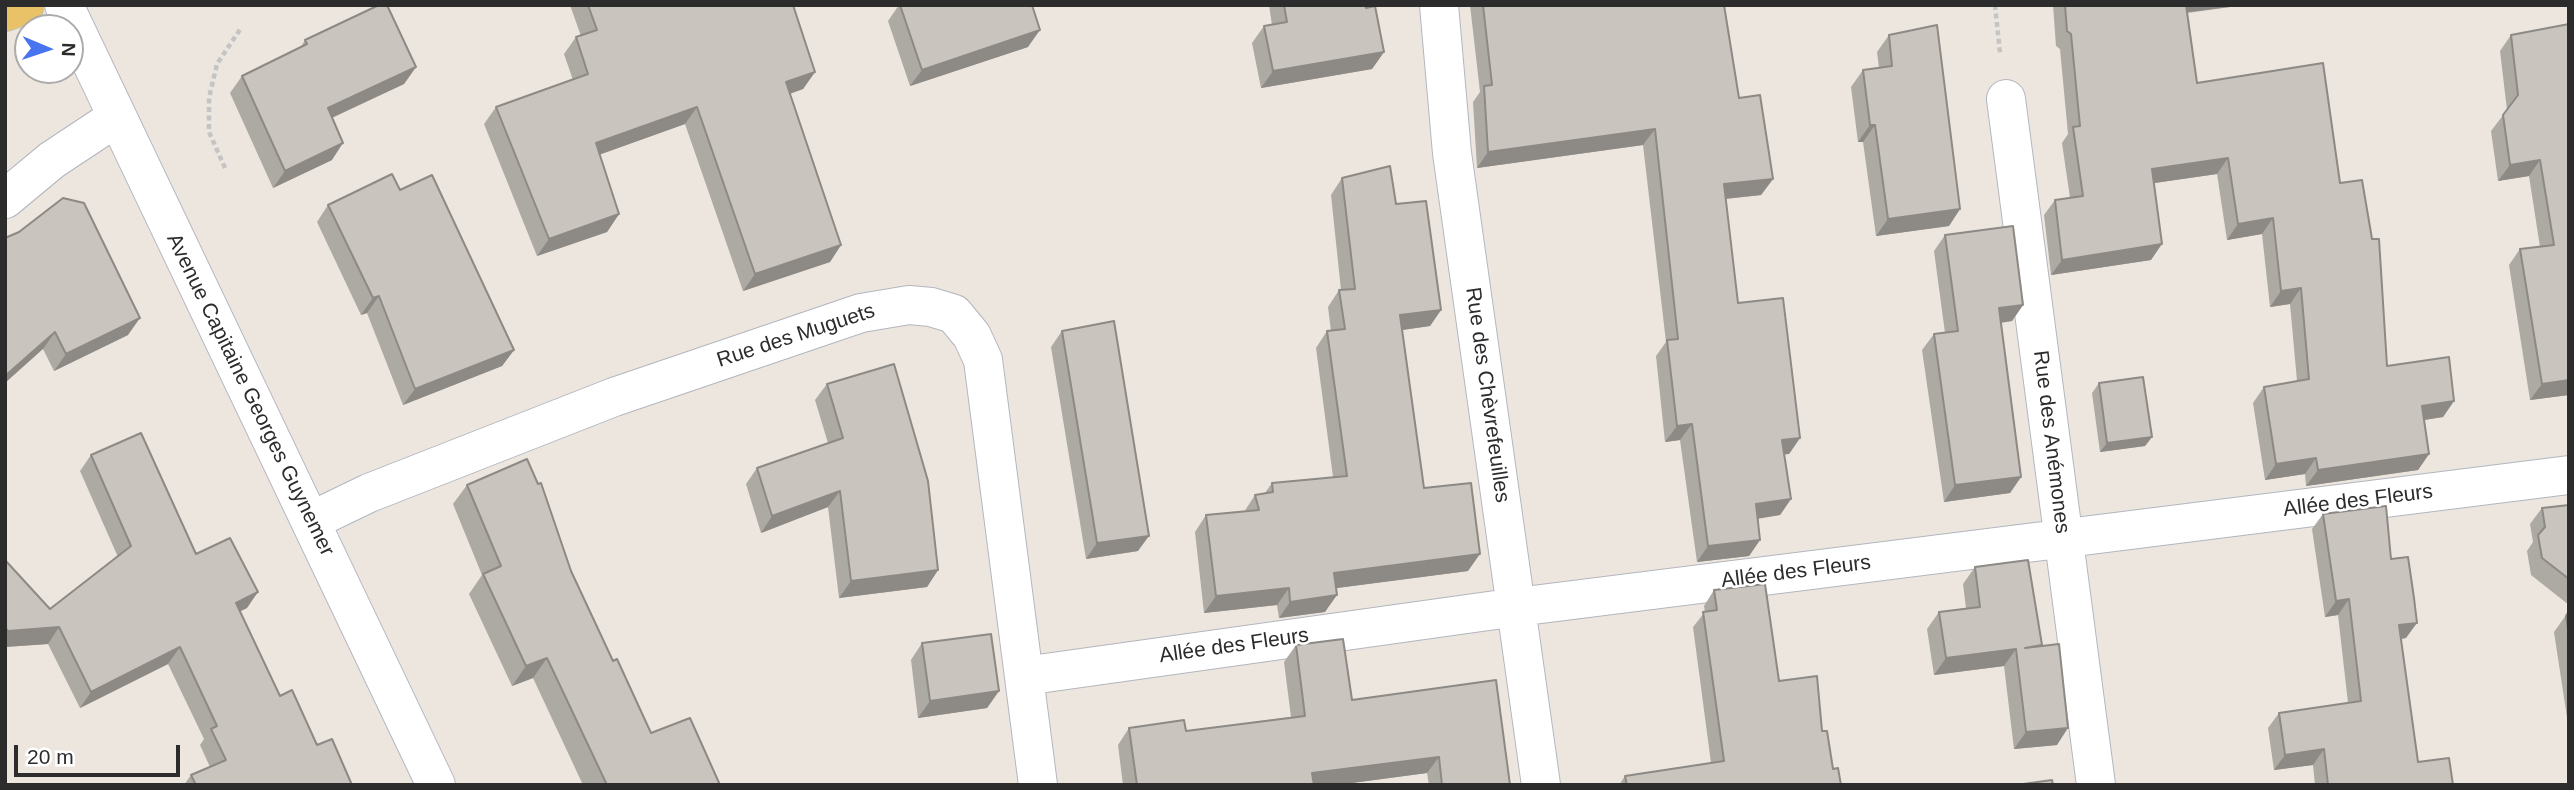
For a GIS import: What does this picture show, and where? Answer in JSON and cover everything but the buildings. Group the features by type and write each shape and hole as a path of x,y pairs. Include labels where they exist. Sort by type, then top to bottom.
{"main road":[{"path":"5,12 25,5"}],"street":[{"name":"Avenue Capitaine Georges Guynemer","path":"64,5 436,785"},
{"name":"Rue des Chèvrefeuilles","path":"1439,5 1452,153 1541,785"},
{"name":"Rue des Anémones","path":"2006,99 2096,785"},
{"path":"5,199 52,160 117,117"},
{"name":"Rue des Muguets","path":"311,521 369,493 626,393 861,313 896,306 931,307 954,314 972,336 983,360 1038,785"},
{"name":"Allée des Fleurs","path":"1024,676 1517,607 2569,475"}],"path":[{"path":"225,168 209,132 209,98 217,64 241,29"}]}
